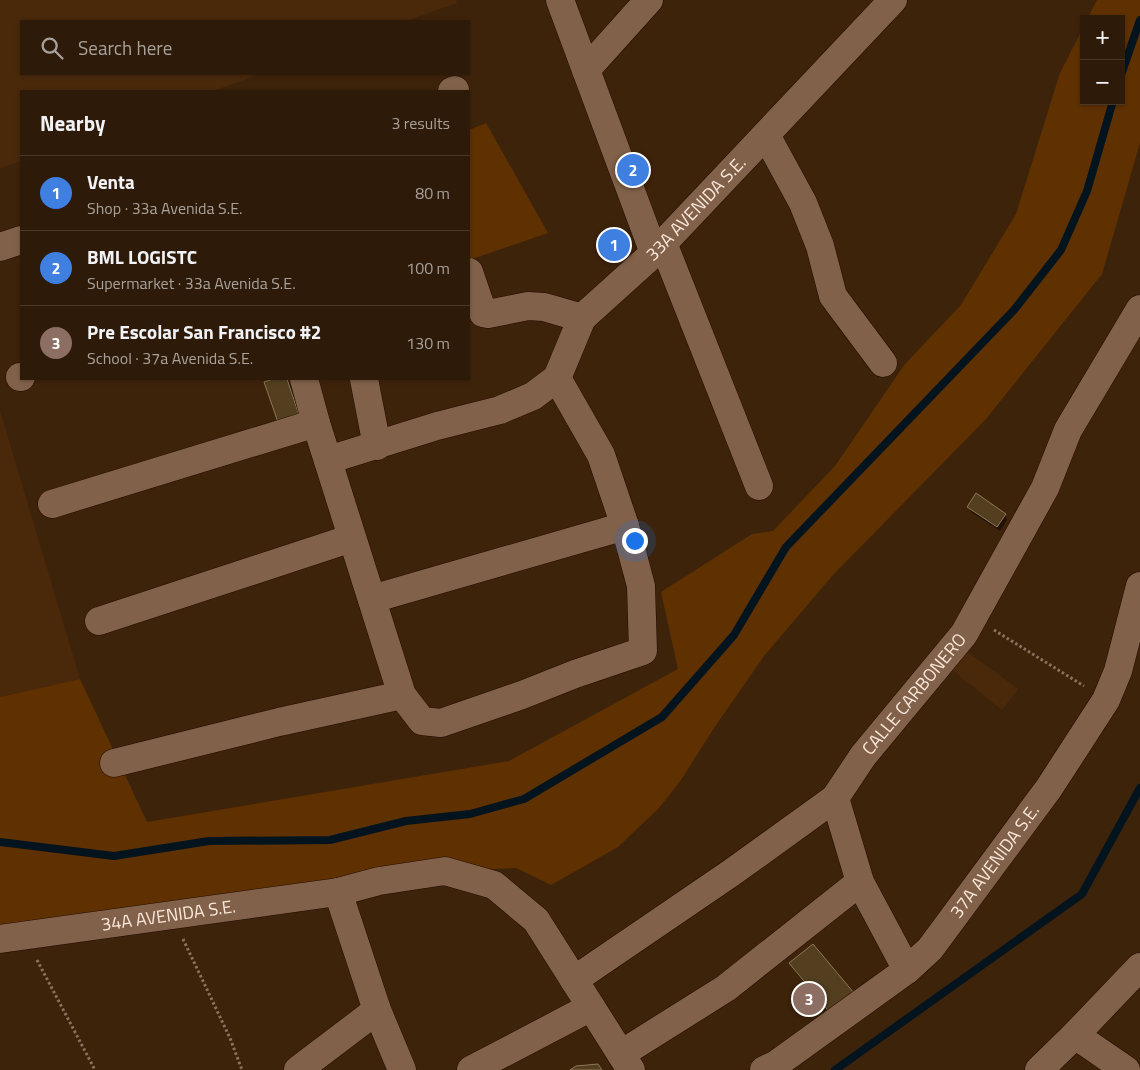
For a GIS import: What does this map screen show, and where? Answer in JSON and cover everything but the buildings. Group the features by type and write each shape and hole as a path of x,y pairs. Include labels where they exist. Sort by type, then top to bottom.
{"street":[{"path":"560,0 586,70 759,486"},
{"path":"586,70 649,0"},
{"name":"33A AVENIDA S.E.","path":"557,378 582,318 659,248 766,135 887,2"},
{"path":"766,135 803,203 820,246 833,296 883,364"},
{"path":"0,246 20,240"},
{"path":"470,275 482,313 488,314 528,306 544,307 582,318"},
{"name":"CALLE CARBONERO","path":"574,980 732,873 835,798 863,756 964,634 1045,488 1068,430 1140,309"},
{"path":"304,380 316,423 402,695 422,721 441,723 643,651 641,586 625,526 601,455 557,378 532,396 500,410 437,426 328,460"},
{"path":"364,380 377,446"},
{"path":"52,504 316,423"},
{"path":"372,599 625,526"},
{"path":"99,621 352,538"},
{"name":"37A AVENIDA S.E.","path":"764,1070 775,1065 907,970 930,949 1037,804 1106,700 1118,671 1140,586"},
{"path":"114,763 279,722 402,695"},
{"path":"835,798 860,882 907,970"},
{"name":"34A AVENIDA S.E.","path":"12,937 338,892 379,881 445,871 494,885 536,920 626,1062"},
{"path":"626,1062 726,988 860,882"},
{"path":"338,892 377,1010 402,1070"},
{"path":"1039,1070 1140,967"},
{"path":"471,1070 591,1007"},
{"path":"298,1070 377,1010"},
{"path":"1075,1035 1126,1070"}],"path":[{"path":"973,617 1106,700"},
{"path":"174,915 186,948 230,1038 242,1070"},
{"path":"12,937 95,1070"}],"shaded area":[{"path":"0,0 456,0 457,3 409,20 20,20 20,75 258,75 216,90 20,90 20,161 0,168"},
{"path":"1097,0 1140,0 1140,143 1102,274 986,419 832,576 764,656 714,728 681,780 659,808 618,847 551,885 516,868 445,871 0,939 0,697 80,679 147,822 509,761 678,669 661,592 752,534 773,531 835,466 905,364 961,305 1016,214 1060,73 1080,34 1080,105 1125,105 1125,15 1089,15"},
{"path":"486,123 548,233 470,260 470,130"},
{"path":"0,411 80,679 0,697"},
{"path":"961,647 1018,689 1002,710 945,664"}],"waterway":[{"path":"1125,63 1140,20"},
{"path":"0,842 114,856 209,841 330,840 406,821 470,814 524,799 662,717 734,635 786,547 1014,310 1061,250 1087,191 1112,105"},
{"path":"835,1070 1082,894 1140,788"}],"place":[{"name":"BML LOGISTC","path":"633,170"},
{"name":"Venta","path":"614,245"},
{"name":"Pre Escolar San Francisco #2","path":"809,999"}]}
